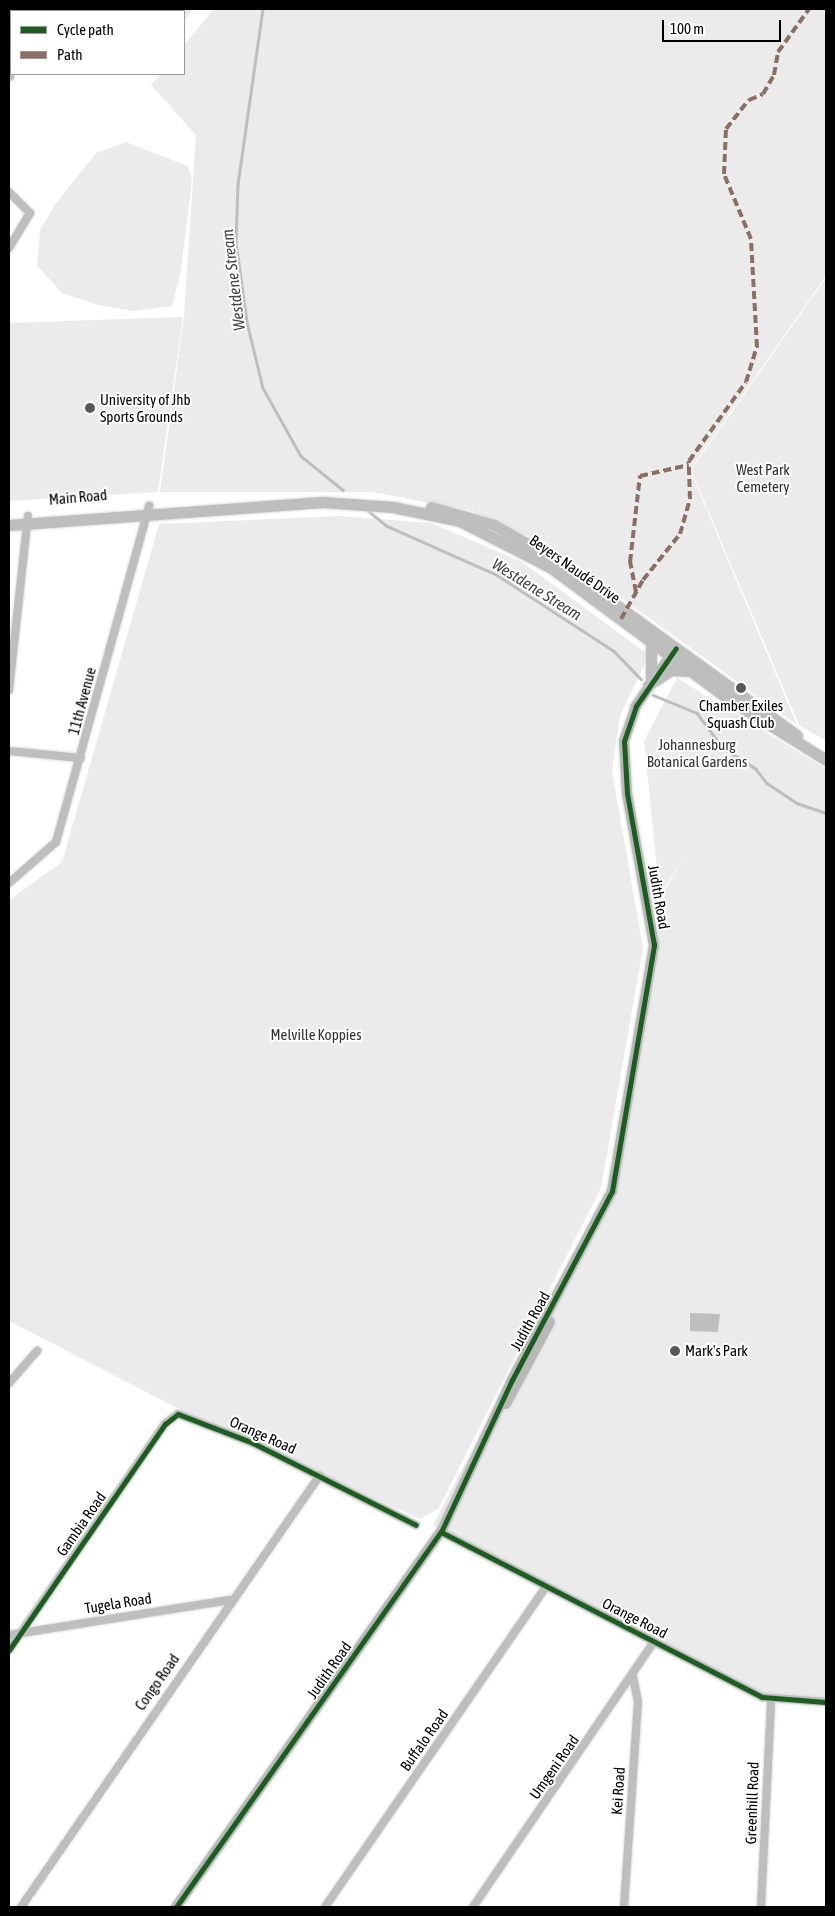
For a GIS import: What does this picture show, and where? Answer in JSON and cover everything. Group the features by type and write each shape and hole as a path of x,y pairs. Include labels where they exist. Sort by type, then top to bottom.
{"main road":[{"name":"Beyers Naudé Drive","path":"149,510 341,496 457,512 494,526 547,555 673,652 826,752"},
{"name":"Beyers Naudé Drive","path":"149,510 322,502 373,504 440,516 485,531 535,557 651,642 673,652 691,672 826,760"},
{"name":"Main Road","path":"9,518 27,519 149,510"},
{"name":"Main Road","path":"9,524 27,519"},
{"path":"650,682 651,642"},
{"path":"650,682 671,670 691,672"}],"street":[{"path":"9,192 30,213 9,248"},
{"name":"11th Avenue","path":"9,883 56,842 149,510"},
{"path":"9,690 27,519"},
{"name":"Judith Road","path":"176,1907 440,1532 495,1418 532,1360 562,1291 613,1187 653,951 624,764 628,727 650,682 673,652"},
{"path":"9,751 81,758"},
{"path":"9,1384 37,1351"},
{"name":"Orange Road","path":"178,1414 320,1475 416,1524"},
{"name":"Gambia Road","path":"9,1650 166,1424 178,1414"},
{"name":"Congo Road","path":"21,1907 231,1600 320,1475"},
{"name":"Orange Road","path":"440,1532 545,1588 771,1699 826,1702"},
{"name":"Buffalo Road","path":"325,1907 545,1588"},
{"name":"Tugela Road","path":"9,1635 231,1600"},
{"name":"Umgeni Road","path":"473,1907 633,1677 654,1642"},
{"name":"Kei Road","path":"624,1907 638,1702 633,1677"},
{"name":"Greenhill Road","path":"761,1907 771,1699"}],"green space":[{"path":"68,9 194,9 185,20 185,10"},
{"path":"214,9 826,9 826,276 690,470 797,725 551,547 472,511 373,492 160,492 184,317 196,135 151,85 159,75 185,75 185,44"},
{"path":"126,142 188,166 192,180 181,270 172,306 134,311 98,305 62,293 37,266 40,230 56,203 96,153"},
{"name":"West Park Cemetery","path":"826,278 826,741 799,725 691,470"},
{"name":"University of Jhb Sports Grounds","path":"183,317 158,492 9,501 9,323"},
{"name":"Melville Koppies","path":"340,516 431,523 522,562 649,655 620,716 612,771 643,948 601,1188 438,1509 420,1519 183,1411 9,1321 9,900 62,862 159,524"},
{"name":"Mark's Park","path":"677,678 826,769 826,1698 764,1693 649,1640 433,1525 614,1178 661,908 665,890 685,855 664,889 658,879 644,741"}],"shaded area":[{"path":"690,1313 720,1314 718,1332 690,1331"}],"waterway":[{"name":"Westdene Stream","path":"263,9 238,185 236,242 247,322 263,388 301,456 343,490"},
{"name":"Westdene Stream","path":"366,509 387,526 497,575 614,651 641,679"},
{"name":"Westdene Stream","path":"653,695 697,713 723,748 756,769 767,783 797,803 826,813"}],"marked path":[{"path":"621,619 643,580 680,534 690,499 689,461 746,382 757,347 751,239 724,174 726,129 749,100 763,94 774,75 778,52 809,9"},
{"path":"636,592 630,562 640,476 689,465"}],"cycle path":[{"path":"176,1907 441,1532 512,1380 612,1191 654,945 627,793 624,741 636,706 676,648"},
{"path":"9,1650 165,1424 178,1414 253,1443 416,1525"},
{"path":"441,1532 762,1697 826,1702"}],"place":[{"name":"University of Jhb Sports Grounds","path":"90,408"},
{"name":"Chamber Exiles Squash Club","path":"741,688"},
{"name":"Mark's Park","path":"675,1351"}],"park label":[{"name":"Johannesburg Botanical Gardens","path":"697,752"}]}
